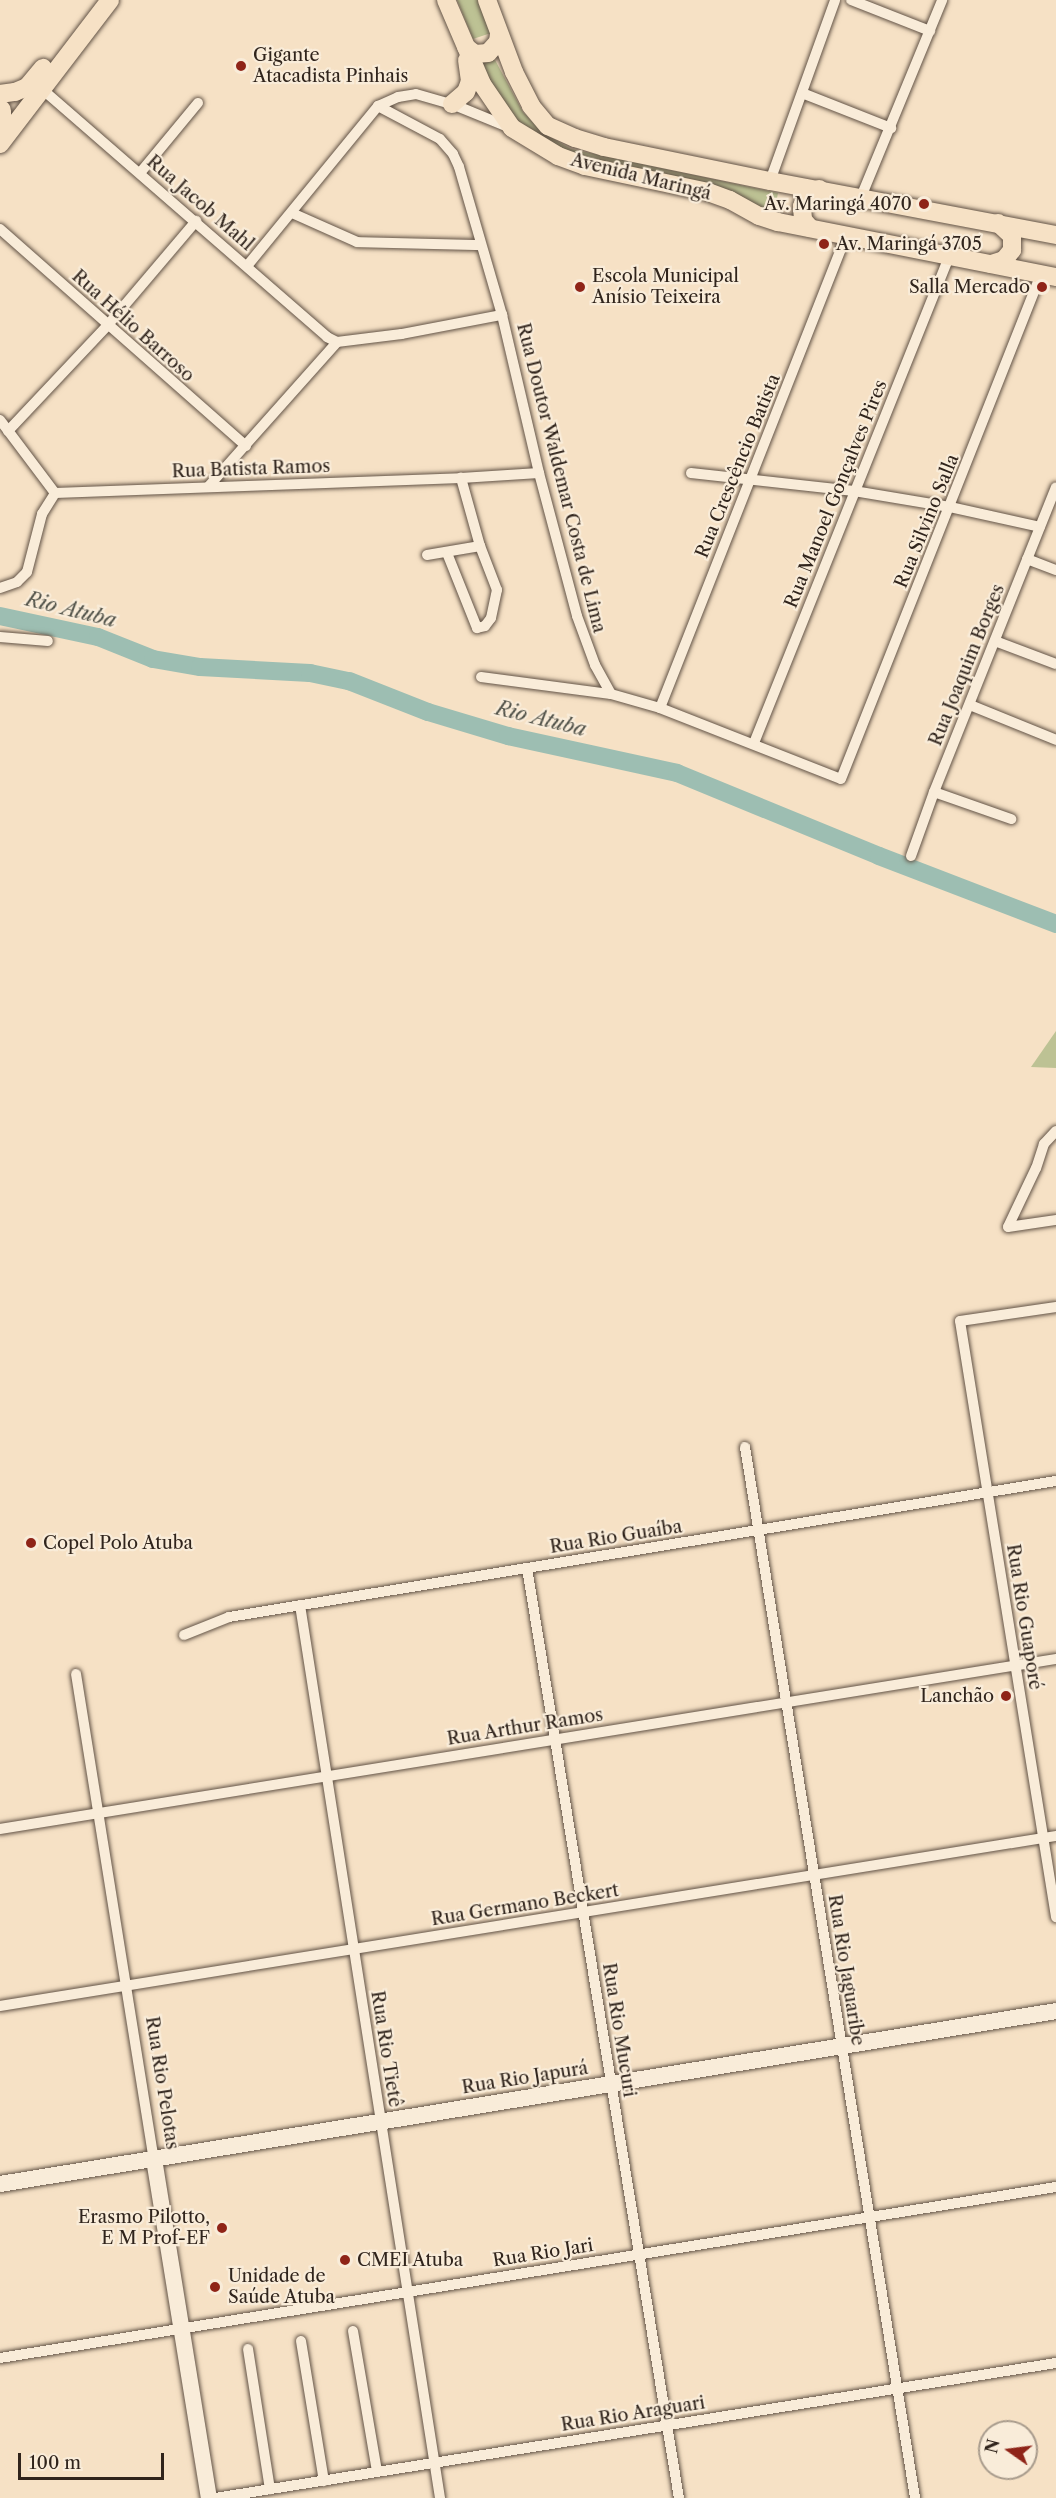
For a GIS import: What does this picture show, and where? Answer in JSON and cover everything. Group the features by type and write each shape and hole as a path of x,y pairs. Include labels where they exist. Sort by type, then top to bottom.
{"highway":[{"path":"0,110 0,134"}],"main road":[{"path":"0,94 15,92 32,83 96,0"},
{"path":"0,144 110,0"},
{"name":"Avenida Maringá","path":"446,0 482,84 512,128 558,156 585,166 708,192 730,200 759,216 846,236 1048,276"},
{"name":"Avenida Maringá","path":"486,0 531,106 548,126 604,147 1056,235"},
{"path":"466,46 475,54 488,54 496,46 499,33"},
{"path":"452,104 466,92 470,81 466,46"},
{"path":"810,228 803,220 802,206 806,197 819,189"},
{"path":"991,264 1004,260 1013,243 1008,230 998,223"}],"street":[{"path":"770,181 835,0"},
{"path":"851,0 930,31"},
{"path":"861,197 942,0"},
{"name":"Rua Jacob Mahl","path":"42,89 327,337 337,342"},
{"path":"802,93 891,128"},
{"path":"247,266 378,106 398,97 416,94 452,104 512,128"},
{"path":"140,173 198,103"},
{"name":"Rua Doutor Waldemar Costa de Lima","path":"378,106 431,133 447,145 459,167 502,315 539,473 577,616 595,665 611,694"},
{"path":"292,213 357,242 480,245"},
{"path":"8,431 107,326 196,221"},
{"name":"Rua Hélio Barroso","path":"0,229 107,326 246,446"},
{"name":"Rua Crescêncio Batista","path":"660,708 846,236"},
{"name":"Rua Manoel Gonçalves Pires","path":"754,743 949,257"},
{"name":"Rua Silvino Salla","path":"754,743 841,779 950,507 1048,276"},
{"path":"208,487 337,342 402,334 502,315"},
{"path":"0,420 55,493 42,514 27,572 17,582 0,588"},
{"name":"Rua Batista Ramos","path":"55,493 539,473"},
{"path":"691,473 854,491 950,507 1040,527"},
{"path":"447,553 477,628 485,626 491,618 497,590 480,546 461,478"},
{"name":"Rua Joaquim Borges","path":"911,856 934,792 1056,487"},
{"path":"427,555 480,546"},
{"path":"1027,559 1056,570"},
{"path":"0,638 48,641"},
{"path":"995,641 1056,664"},
{"path":"481,677 611,694 660,708 754,743"},
{"path":"970,705 1056,740"},
{"path":"934,792 1011,819"},
{"path":"1056,1131 1044,1144 1031,1180 1008,1227 1056,1223"},
{"name":"Rua Rio Guaporé","path":"1056,1307 960,1322 1056,1917"},
{"name":"Rua Rio Jaguaribe","path":"745,1448 915,2498"},
{"name":"Rua Rio Guaíba","path":"184,1635 230,1617 1056,1481"},
{"name":"Rua Rio Mucuri","path":"527,1568 679,2498"},
{"name":"Rua Rio Tietê","path":"300,1605 440,2498"},
{"name":"Rua Arthur Ramos","path":"0,1829 1056,1659"},
{"name":"Rua Rio Pelotas","path":"76,1674 209,2498"},
{"name":"Rua Germano Beckert","path":"0,2006 1056,1836"},
{"name":"Rua Rio Japurá","path":"0,2184 1056,2011"},
{"name":"Rua Rio Jari","path":"0,2358 1056,2187"},
{"path":"353,2331 377,2472"},
{"path":"301,2341 324,2481"},
{"path":"248,2349 270,2489"},
{"name":"Rua Rio Araguari","path":"216,2498 1056,2363"}],"green space":[{"path":"457,0 478,0 491,33 473,39"},
{"path":"494,58 523,112 543,133 571,149 778,193 774,214 586,160 533,134 515,118 477,62"},
{"path":"1056,1031 1056,1068 1031,1067"}],"waterway":[{"name":"Rio Atuba","path":"0,616 98,637 153,659 200,667 310,673 349,681 428,712 508,736 677,773 879,856 1056,924"}],"place":[{"name":"Gigante Atacadista Pinhais","path":"241,66"},
{"name":"Av. Maringá 4070","path":"924,204"},
{"name":"Av. Maringá 3705","path":"824,244"},
{"name":"Escola Municipal Anísio Teixeira","path":"580,287"},
{"name":"Salla Mercado","path":"1042,287"},
{"name":"Copel Polo Atuba","path":"31,1543"},
{"name":"Lanchão","path":"1006,1696"},
{"name":"Erasmo Pilotto, E M Prof-EF","path":"222,2228"},
{"name":"CMEI Atuba","path":"345,2260"},
{"name":"Unidade de Saúde Atuba","path":"215,2287"}]}
